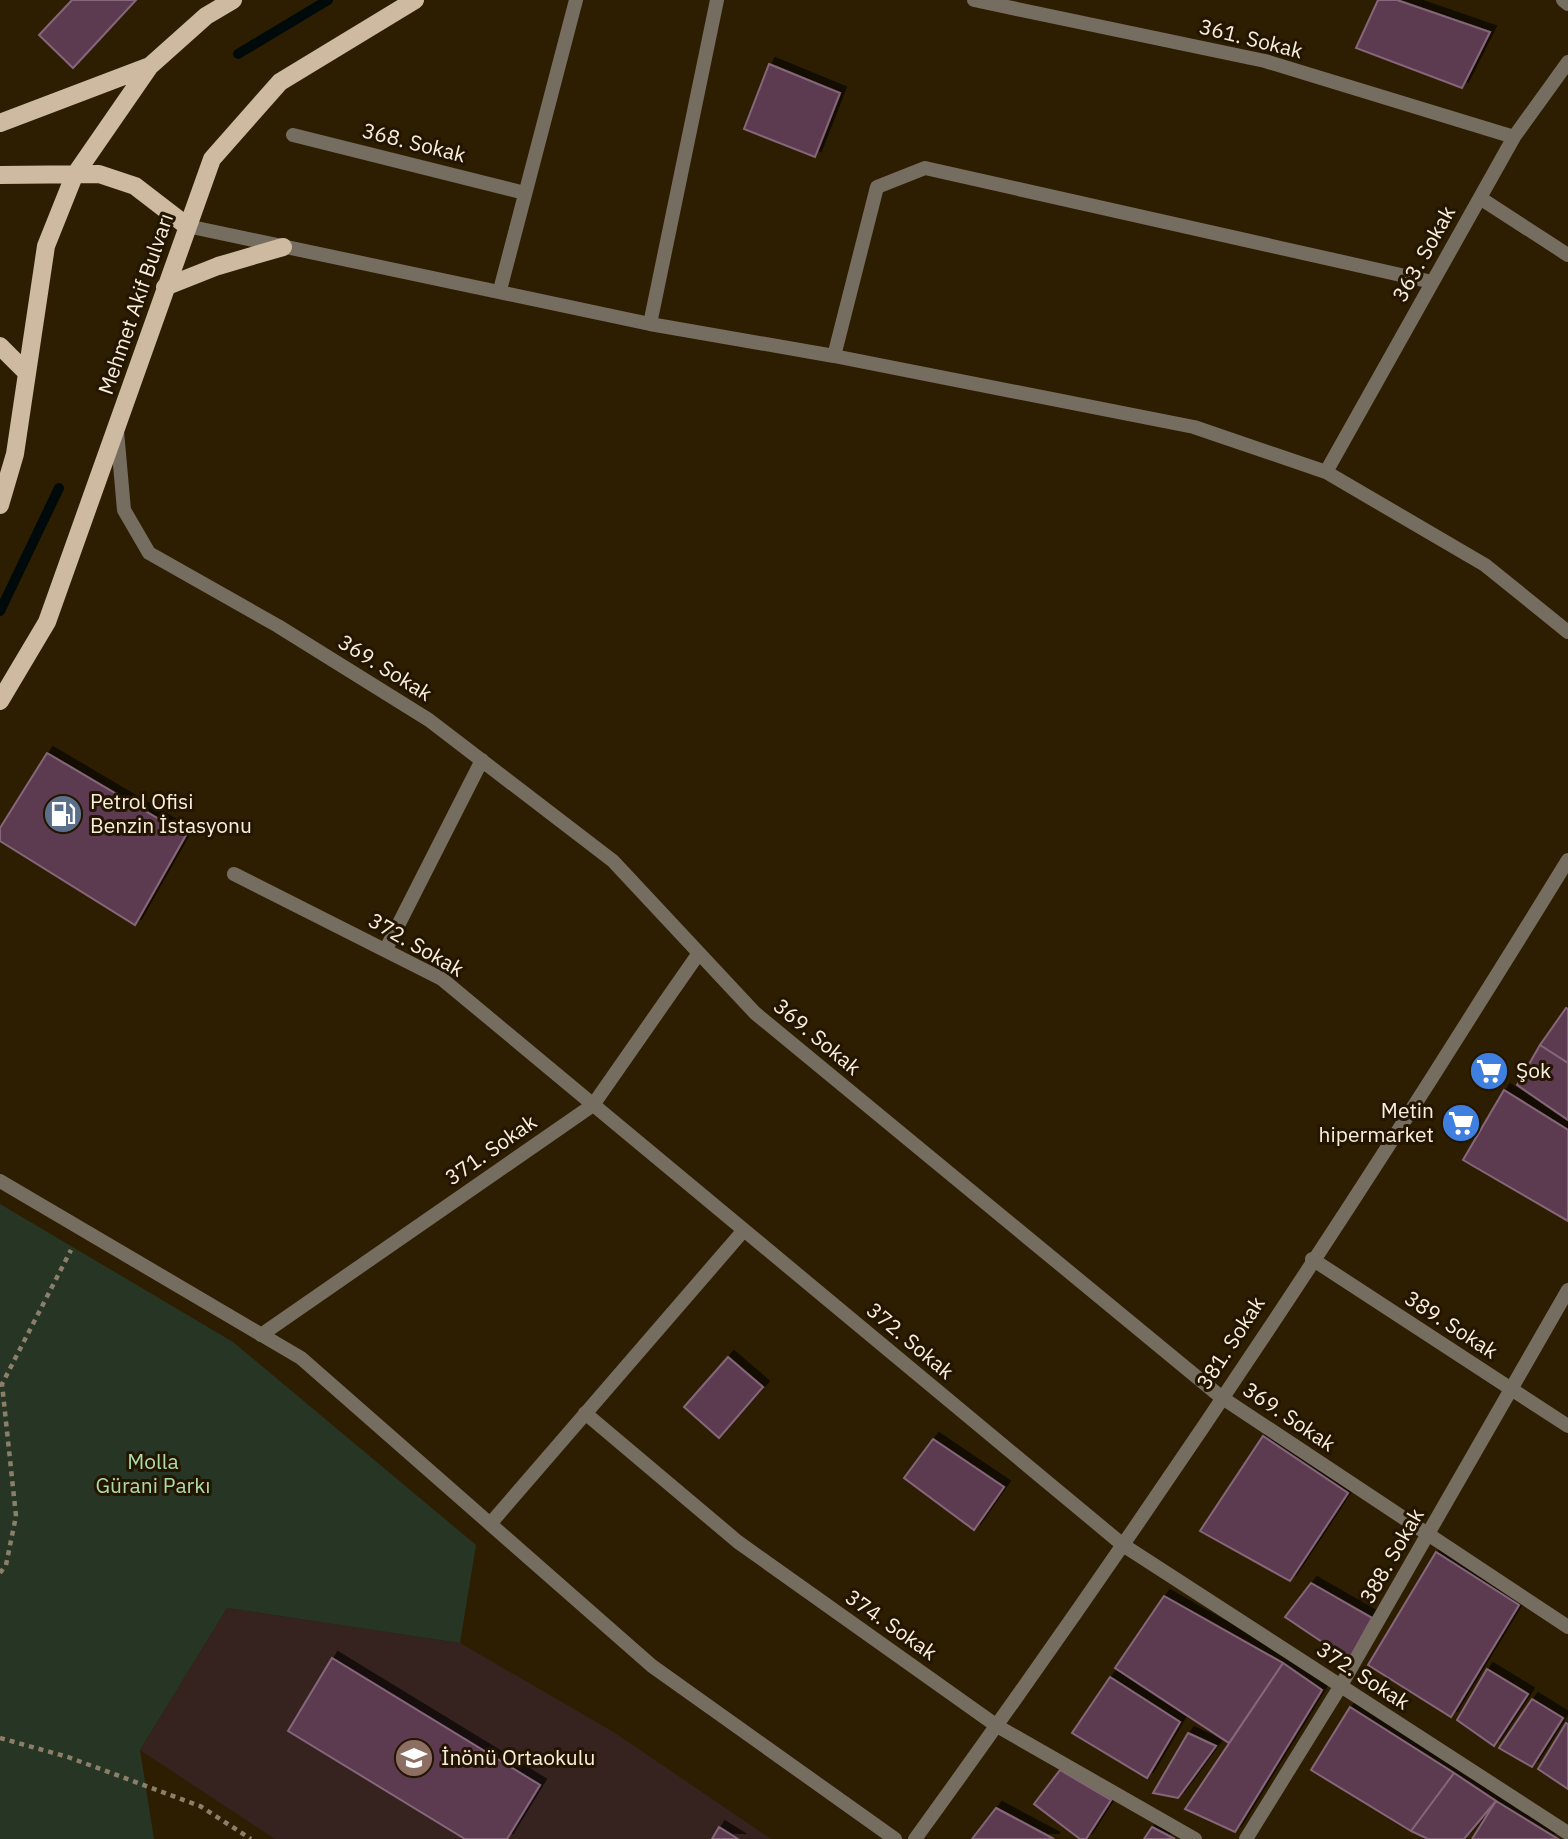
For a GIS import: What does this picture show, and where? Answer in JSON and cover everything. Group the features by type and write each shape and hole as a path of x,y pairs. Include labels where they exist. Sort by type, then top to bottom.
{"main road":[{"path":"0,505 15,454 46,246 74,176 150,66 206,16 233,0"},
{"name":"Mehmet Akif Bulvarı","path":"0,701 47,622 117,431 164,287 212,159 280,82 415,0"},
{"path":"0,123 150,66"},
{"path":"0,175 99,174 135,186 187,226"},
{"path":"164,287 283,247"},
{"path":"0,346 27,373"}],"street":[{"path":"500,290 576,0"},
{"path":"650,324 717,0"},
{"name":"361. Sokak","path":"974,0 1265,61 1514,136"},
{"path":"1563,0 1568,4"},
{"name":"363. Sokak","path":"1326,472 1514,136 1568,62"},
{"name":"368. Sokak","path":"293,135 525,193"},
{"path":"834,356 877,187 925,168 1432,282"},
{"path":"1480,198 1568,255"},
{"path":"187,226 500,290 650,324 834,356 1194,427 1326,472 1485,565 1568,632"},
{"name":"369. Sokak","path":"117,431 124,509 149,553 290,633 429,720 613,861 755,1013 1221,1397 1568,1627"},
{"path":"386,949 481,760"},
{"name":"381. Sokak","path":"915,1839 1123,1545 1465,1028 1568,860"},
{"name":"372. Sokak","path":"234,874 442,979 1123,1545 1568,1833"},
{"name":"371. Sokak","path":"261,1335 593,1105 699,953"},
{"path":"0,1181 301,1358 652,1666 895,1839"},
{"path":"490,1524 744,1230"},
{"name":"389. Sokak","path":"1312,1259 1568,1426"},
{"name":"388. Sokak","path":"1245,1839 1340,1687 1568,1290"},
{"name":"374. Sokak","path":"585,1413 738,1542 997,1726 1195,1839"}],"path":[{"path":"0,1573 6,1565 16,1516 2,1384 81,1231"},
{"path":"0,1738 68,1757 200,1806 251,1839"}],"shaded area":[{"path":"227,1608 460,1643 615,1733 771,1839 275,1839 140,1750"}],"green space":[{"name":"Molla Gürani Parkı","path":"0,1204 233,1342 476,1545 460,1643 227,1608 140,1750 154,1839 0,1839"}],"building":[{"path":"72,0 136,0 73,68 39,35"},
{"path":"1378,0 1397,0 1490,32 1462,88 1356,48"},
{"path":"769,64 840,93 815,157 744,129"},
{"path":"47,753 186,835 135,925 0,841 0,828"},
{"path":"1566,1008 1568,1009 1568,1063 1540,1045"},
{"path":"1540,1045 1568,1063 1568,1120 1517,1085"},
{"path":"1504,1090 1568,1130 1568,1221 1463,1160"},
{"path":"728,1357 763,1387 719,1438 684,1407"},
{"path":"1263,1436 1348,1493 1290,1581 1200,1531"},
{"path":"933,1439 1004,1487 974,1530 904,1478"},
{"path":"1436,1552 1519,1605 1451,1717 1368,1665"},
{"path":"1311,1583 1372,1618 1349,1660 1285,1617"},
{"path":"1164,1596 1283,1663 1229,1743 1115,1668"},
{"name":"İnönü Ortaokulu","path":"332,1658 540,1785 507,1839 465,1839 288,1731"},
{"path":"1283,1663 1322,1690 1235,1832 1185,1809"},
{"path":"1487,1669 1528,1694 1494,1746 1457,1720"},
{"path":"1110,1677 1180,1722 1147,1778 1072,1733"},
{"path":"1532,1699 1563,1718 1532,1767 1499,1748"},
{"path":"1350,1707 1454,1773 1411,1831 1311,1770"},
{"path":"1566,1723 1568,1724 1568,1789 1538,1769"},
{"path":"1188,1733 1216,1746 1178,1798 1153,1793"},
{"path":"1060,1770 1111,1800 1086,1839 1080,1839 1034,1804"},
{"path":"1454,1773 1496,1801 1464,1839 1428,1839 1411,1831"},
{"path":"1496,1801 1558,1839 1472,1839"},
{"path":"996,1808 1054,1839 972,1839"},
{"path":"719,1827 738,1839 712,1839"},
{"path":"1152,1827 1175,1839 1144,1839"}],"waterway":[{"path":"238,54 328,0"},
{"path":"0,611 59,488"}],"place":[{"name":"Petrol Ofisi Benzin İstasyonu","path":"63,814"},
{"name":"Şok","path":"1489,1071"},
{"name":"Metin hipermarket","path":"1461,1123"},
{"name":"İnönü Ortaokulu","path":"414,1758"}]}
